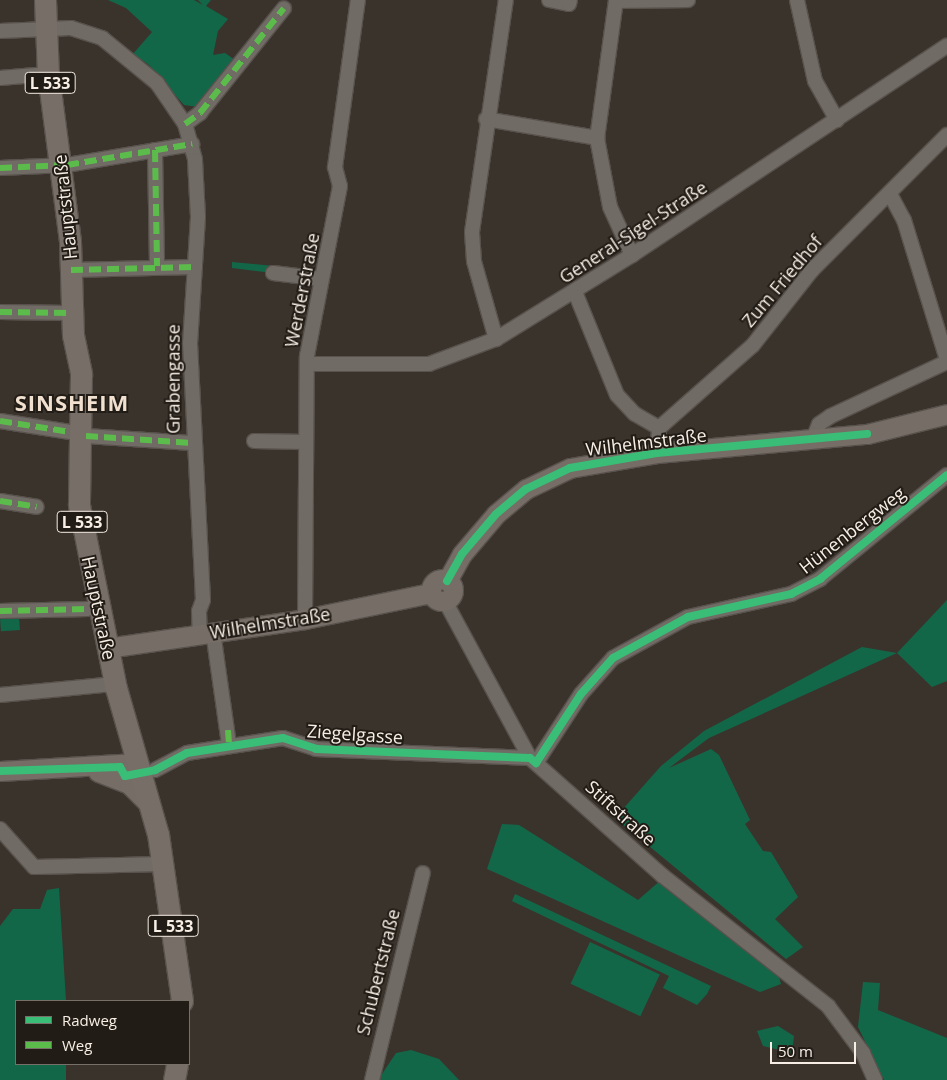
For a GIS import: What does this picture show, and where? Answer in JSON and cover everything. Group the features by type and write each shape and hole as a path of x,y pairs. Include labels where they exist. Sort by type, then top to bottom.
{"main road":[{"name":"Hauptstraße","path":"45,0 48,74 61,165 71,270 71,313 81,374 79,505 115,684 145,767 150,805 163,864 182,1000"},
{"name":"Wilhelmstraße","path":"107,648 438,597 435,582 448,581 482,529 526,489 577,466 657,454 909,426 947,414"},
{"path":"0,771 145,767"},
{"path":"90,769 129,784 150,805"},
{"path":"174,1080 177,1065"}],"street":[{"name":"Werderstraße","path":"305,619 306,442 310,364 307,356 340,186 335,167 344,120 352,19 358,0"},
{"path":"496,339 474,261 472,232 486,119 506,0"},
{"path":"549,0 569,4 570,0"},
{"path":"632,255 610,207 597,138 616,0 688,0"},
{"path":"797,0 815,81 837,120"},
{"path":"185,124 200,113 284,8"},
{"name":"Grabengasse","path":"0,31 70,28 102,38 157,83 185,124 192,144 198,217 190,343 192,443 203,600 199,611 207,633 229,744"},
{"name":"General-Sigel-Straße","path":"310,364 429,364 496,339 575,292 632,255 947,46"},
{"path":"0,78 48,74"},
{"path":"486,119 597,138"},
{"name":"Zum Friedhof","path":"658,428 753,345 812,270 890,194 947,134"},
{"path":"0,168 61,165 192,144"},
{"path":"155,150 157,266"},
{"path":"813,438 819,424 849,406 947,361 904,220 890,194"},
{"path":"71,270 157,266 195,267"},
{"path":"273,273 322,279"},
{"path":"575,292 617,395 635,414 658,428 657,454"},
{"path":"0,312 71,313"},
{"path":"0,421 70,432"},
{"path":"86,436 192,443"},
{"path":"254,441 306,442"},
{"name":"Hünenbergweg","path":"533,761 581,694 613,658 688,617 791,594 820,579 947,474"},
{"path":"0,501 37,507"},
{"name":"Stiftstraße","path":"438,597 533,761 664,876 828,1006 863,1053 875,1080"},
{"path":"0,611 88,609"},
{"path":"0,695 115,684"},
{"name":"Ziegelgasse","path":"145,767 187,753 229,744 283,738 316,749 533,761"},
{"path":"0,829 34,867 163,864"},
{"name":"Schubertstraße","path":"372,1080 423,873"},
{"path":"163,1080 172,1065"}],"green space":[{"path":"108,0 194,0 203,5 198,0 211,0 206,6 228,19 218,31 213,55 225,53 235,60 198,107 184,105 148,64 133,54 152,32 126,8"},
{"path":"232,262 274,266 273,273 232,268"},
{"path":"947,600 947,681 932,687 897,653"},
{"path":"19,617 20,630 1,631 0,618"},
{"path":"862,647 897,653 709,738 669,768 711,749 719,755 750,820 745,824 763,851 771,852 798,897 775,919 803,947 786,959 615,818 661,766 704,731"},
{"path":"502,824 519,825 638,900 661,880 779,977 781,984 760,992 487,869"},
{"path":"59,888 66,1000 15,1000 15,1065 66,1065 66,1080 0,1080 0,926 13,909 40,909 47,890"},
{"path":"515,894 711,986 707,994 697,1005 663,988 669,976 512,901"},
{"path":"590,942 660,975 640,1016 571,984"},
{"path":"863,982 880,983 878,1010 947,1038 947,1080 884,1080 858,1027"},
{"path":"778,1026 794,1036 792,1053 763,1046 757,1031"},
{"path":"411,1050 439,1059 459,1080 378,1080 396,1053"}],"marked path":[{"path":"185,124 200,113 284,8"},
{"path":"0,168 67,165 192,144"},
{"path":"155,150 157,266"},
{"path":"71,270 195,267"},
{"path":"0,312 71,313"},
{"path":"0,421 70,432"},
{"path":"86,436 192,443"},
{"path":"0,501 37,507"},
{"path":"0,611 88,609"},
{"path":"228,730 229,744"}],"cycle path":[{"path":"447,581 462,554 496,514 526,489 570,468 657,453 867,434"},
{"path":"125,776 155,770 187,753 283,738 316,749 530,758 536,763 581,694 613,658 688,617 791,594 820,579 947,475"},
{"path":"0,771 120,767 125,776"}],"district":[{"name":"SINSHEIM","path":"72,403"}]}
